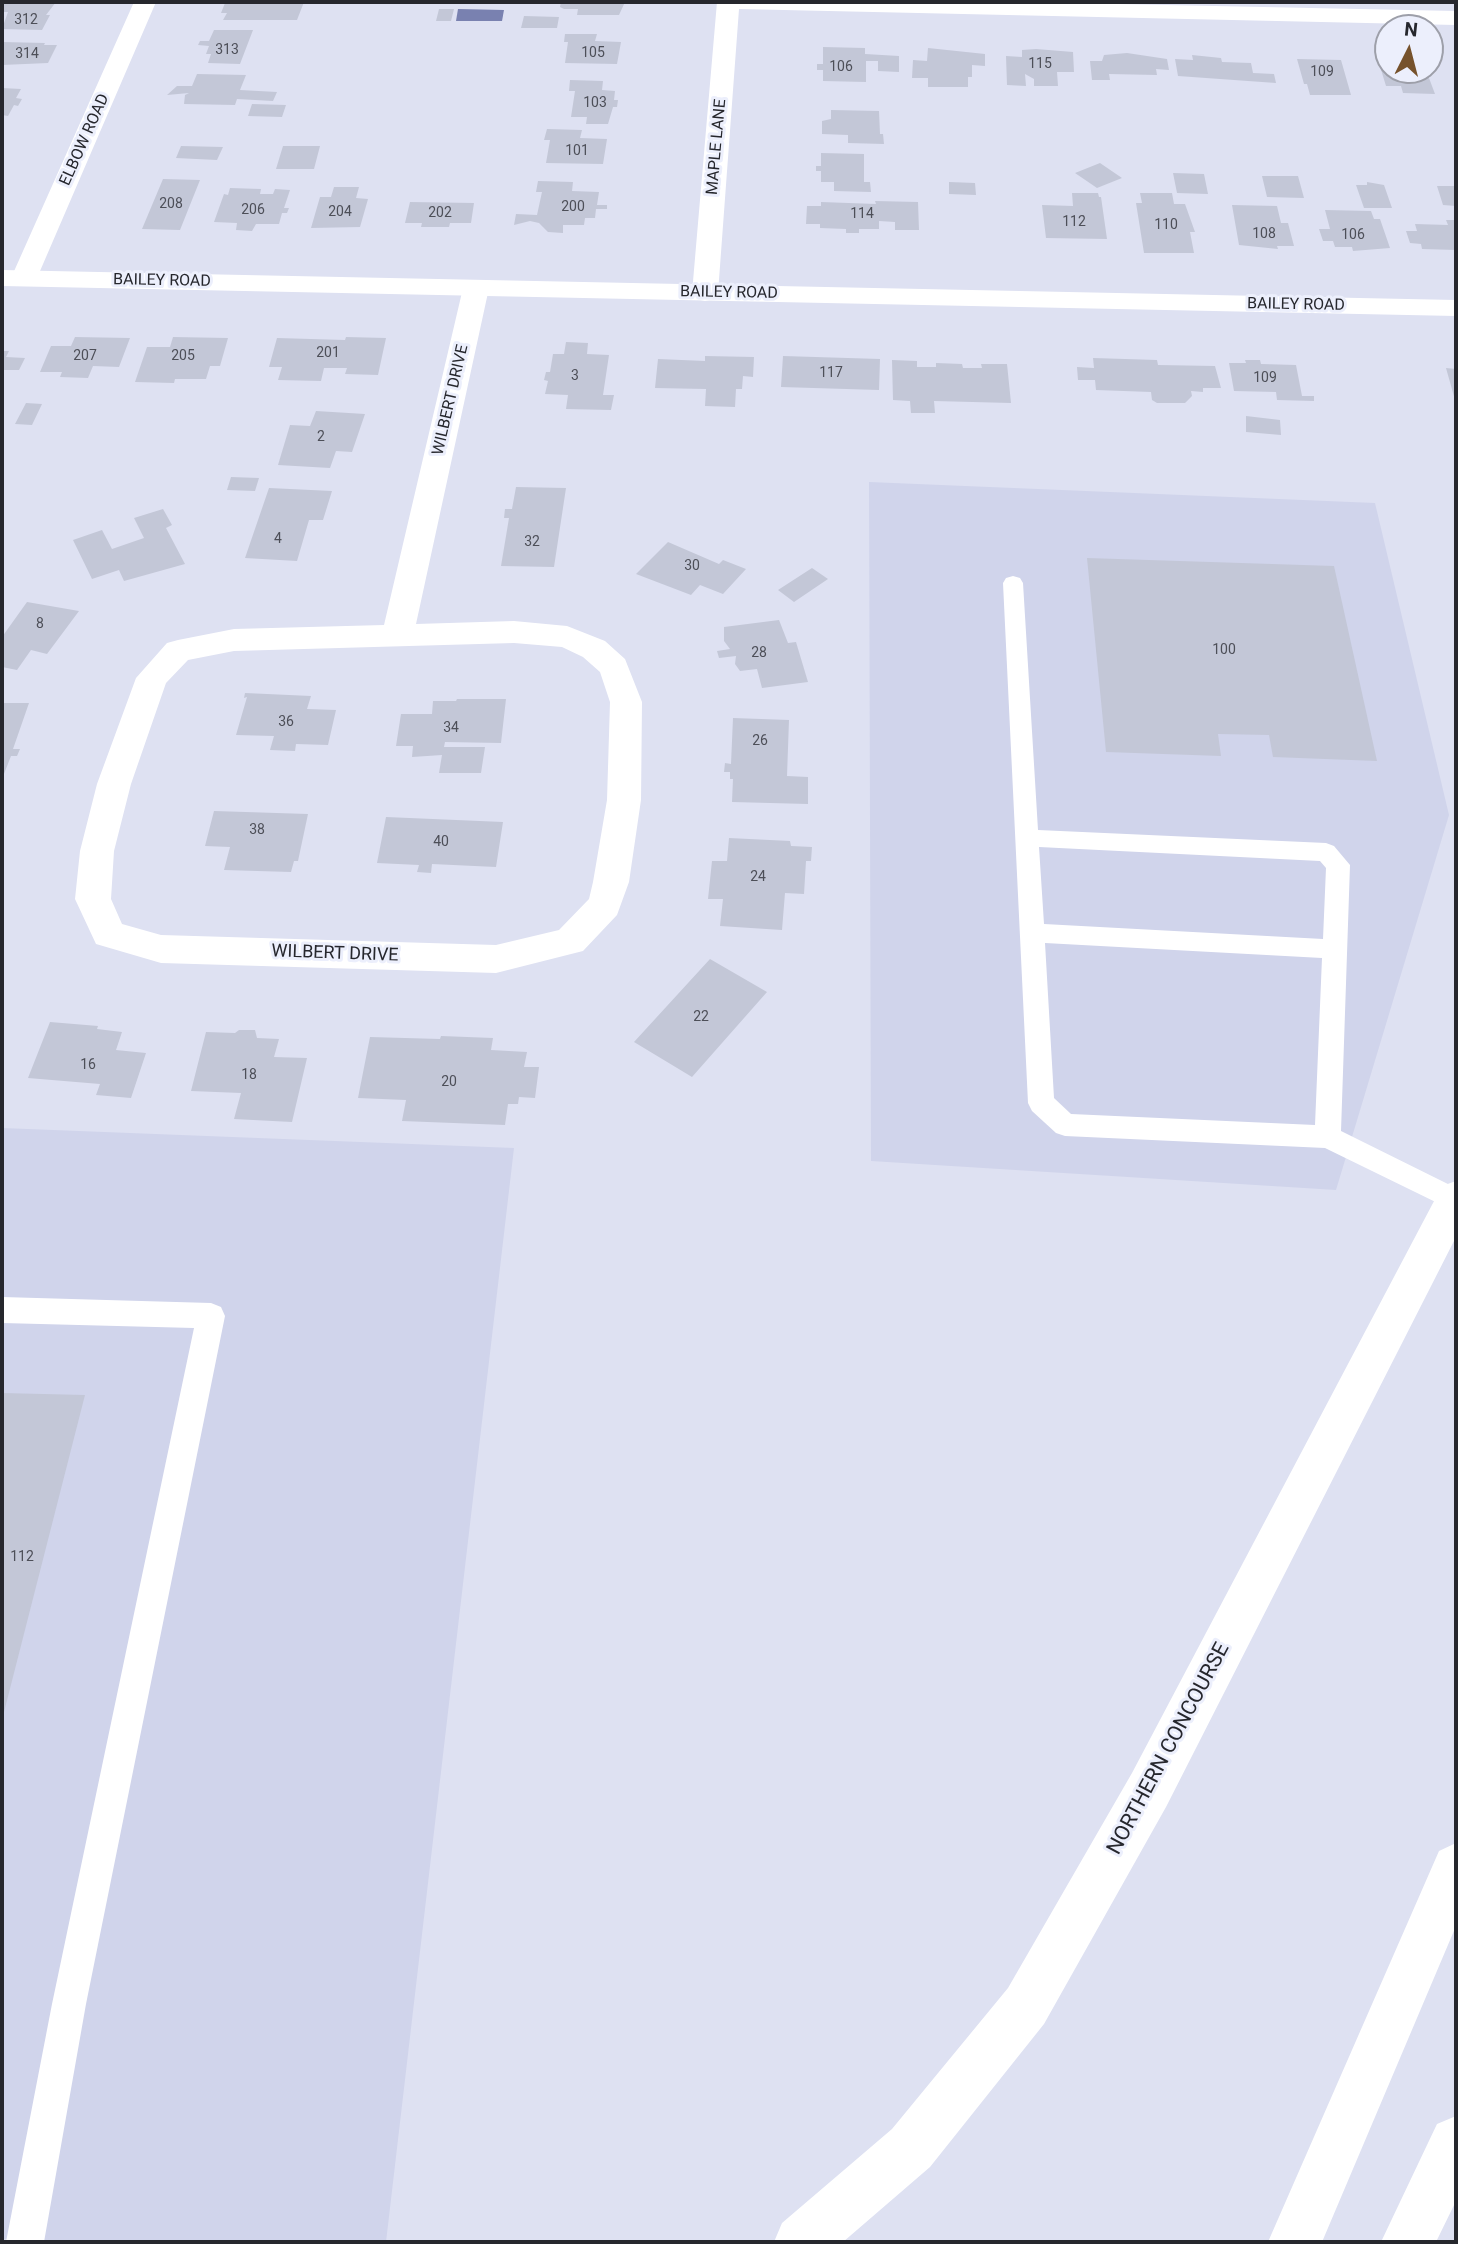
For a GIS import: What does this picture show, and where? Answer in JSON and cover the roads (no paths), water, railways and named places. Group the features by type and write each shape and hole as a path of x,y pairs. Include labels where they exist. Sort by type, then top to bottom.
{"main road":[{"name":"ELBOW ROAD","path":"13,278 145,2"},
{"path":"728,2 1456,18"},
{"name":"MAPLE LANE","path":"705,293 728,2"},
{"name":"BAILEY ROAD","path":"13,278 1456,309"},
{"name":"WILBERT DRIVE","path":"398,634 476,288"},
{"name":"WILBERT DRIVE","path":"514,632 567,637 594,649 614,667 625,702 624,800 605,905 570,941 496,959 161,948 109,934 93,899 97,851 114,784 152,678 160,669 178,651 234,640 398,634 514,632"},
{"name":"NORTHERN CONCOURSE","path":"802,2242 911,2148 1026,2006 1149,1790 1455,1199"},
{"path":"1295,2242 1456,1868"},
{"path":"1408,2242 1456,2143"}],"lane":[{"path":"1013,583 1041,1103 1065,1125 1328,1137 1455,1199"},
{"path":"1026,838 1326,852 1338,865 1328,1137"},
{"path":"1031,933 1335,949"},
{"path":"2,1310 211,1316 78,1959 25,2242"}],"water":[{"path":"458,9 504,10 502,21 456,21"}]}
